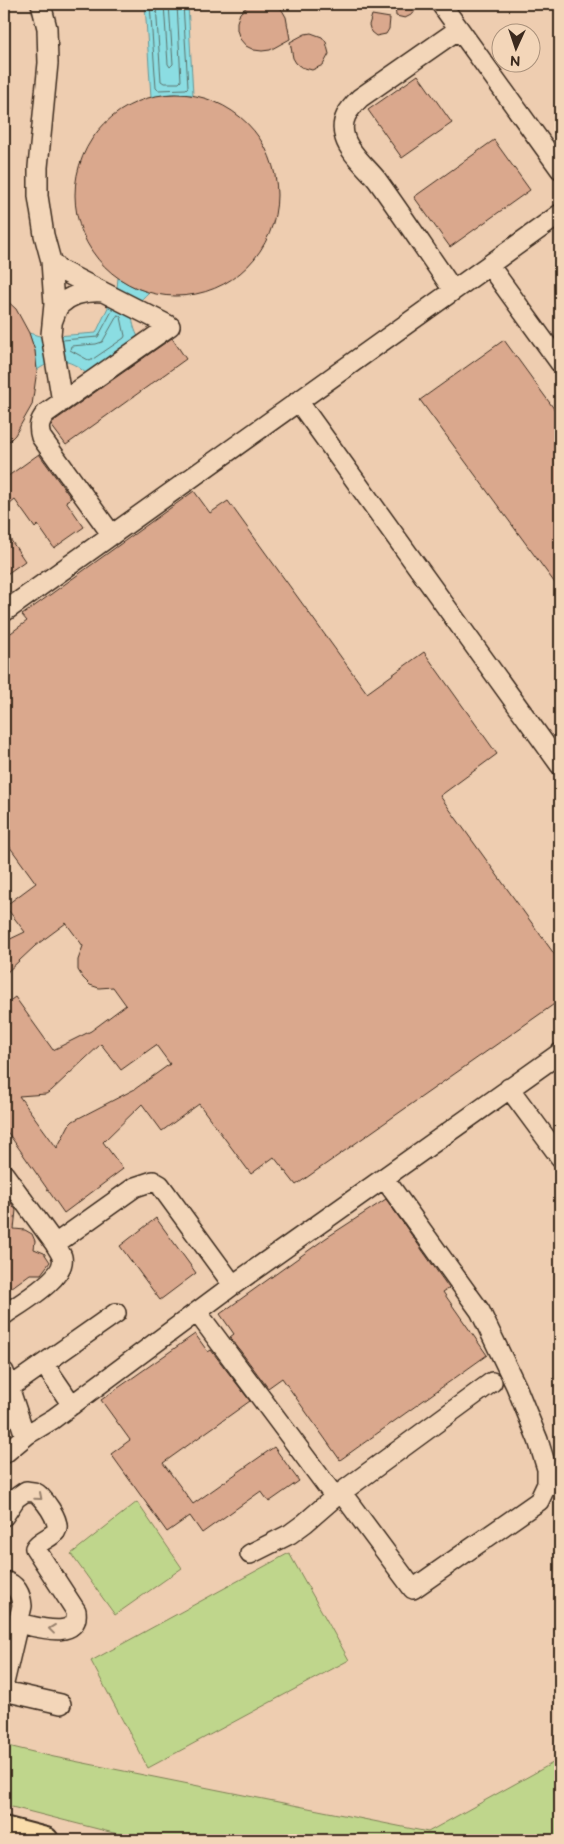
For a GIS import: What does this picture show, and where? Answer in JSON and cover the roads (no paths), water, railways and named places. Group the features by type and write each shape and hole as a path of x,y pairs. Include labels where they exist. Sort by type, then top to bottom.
{"main road":[{"path":"4,1829 46,1840"}],"lane":[{"path":"41,4 47,28 48,63 38,168 38,196 44,235 51,261 54,304 52,327 54,362 62,402"},
{"path":"441,4 560,169"},
{"path":"453,290 376,179 351,149 345,138 342,124 347,111 360,98 459,29"},
{"path":"4,612 560,214"},
{"path":"51,261 58,269 170,326 46,413 40,420 38,429 41,437 112,535"},
{"path":"489,265 560,363"},
{"path":"52,327 60,305 78,294 89,291 107,294"},
{"path":"298,401 560,765"},
{"path":"4,1454 25,1436 53,1419 233,1285 560,1053"},
{"path":"509,1088 560,1157"},
{"path":"4,1174 62,1256 63,1264 53,1280 4,1315"},
{"path":"197,1312 413,1589 539,1501 547,1484 547,1469 538,1440 516,1386 480,1311 384,1178"},
{"path":"54,1244 134,1187 153,1181 160,1186 233,1285"},
{"path":"25,1436 6,1380 44,1364 116,1313"},
{"path":"44,1364 72,1405"},
{"path":"250,1554 290,1534 338,1494 492,1382"},
{"path":"4,1516 16,1498 26,1491 33,1492 42,1498 55,1517 58,1526 56,1531 38,1543 35,1548 76,1612 77,1619 72,1625 58,1631 18,1623"},
{"path":"4,1570 10,1584 21,1597 22,1606 4,1683"},
{"path":"4,1691 61,1704"}],"water":[{"path":"145,4 188,4 193,95 171,94 151,97"},
{"path":"118,278 136,288 149,292 138,304 133,314 134,326 140,341 89,376 76,366 64,361 51,363 37,370 35,351 29,333 43,337 96,333 117,288"}]}
